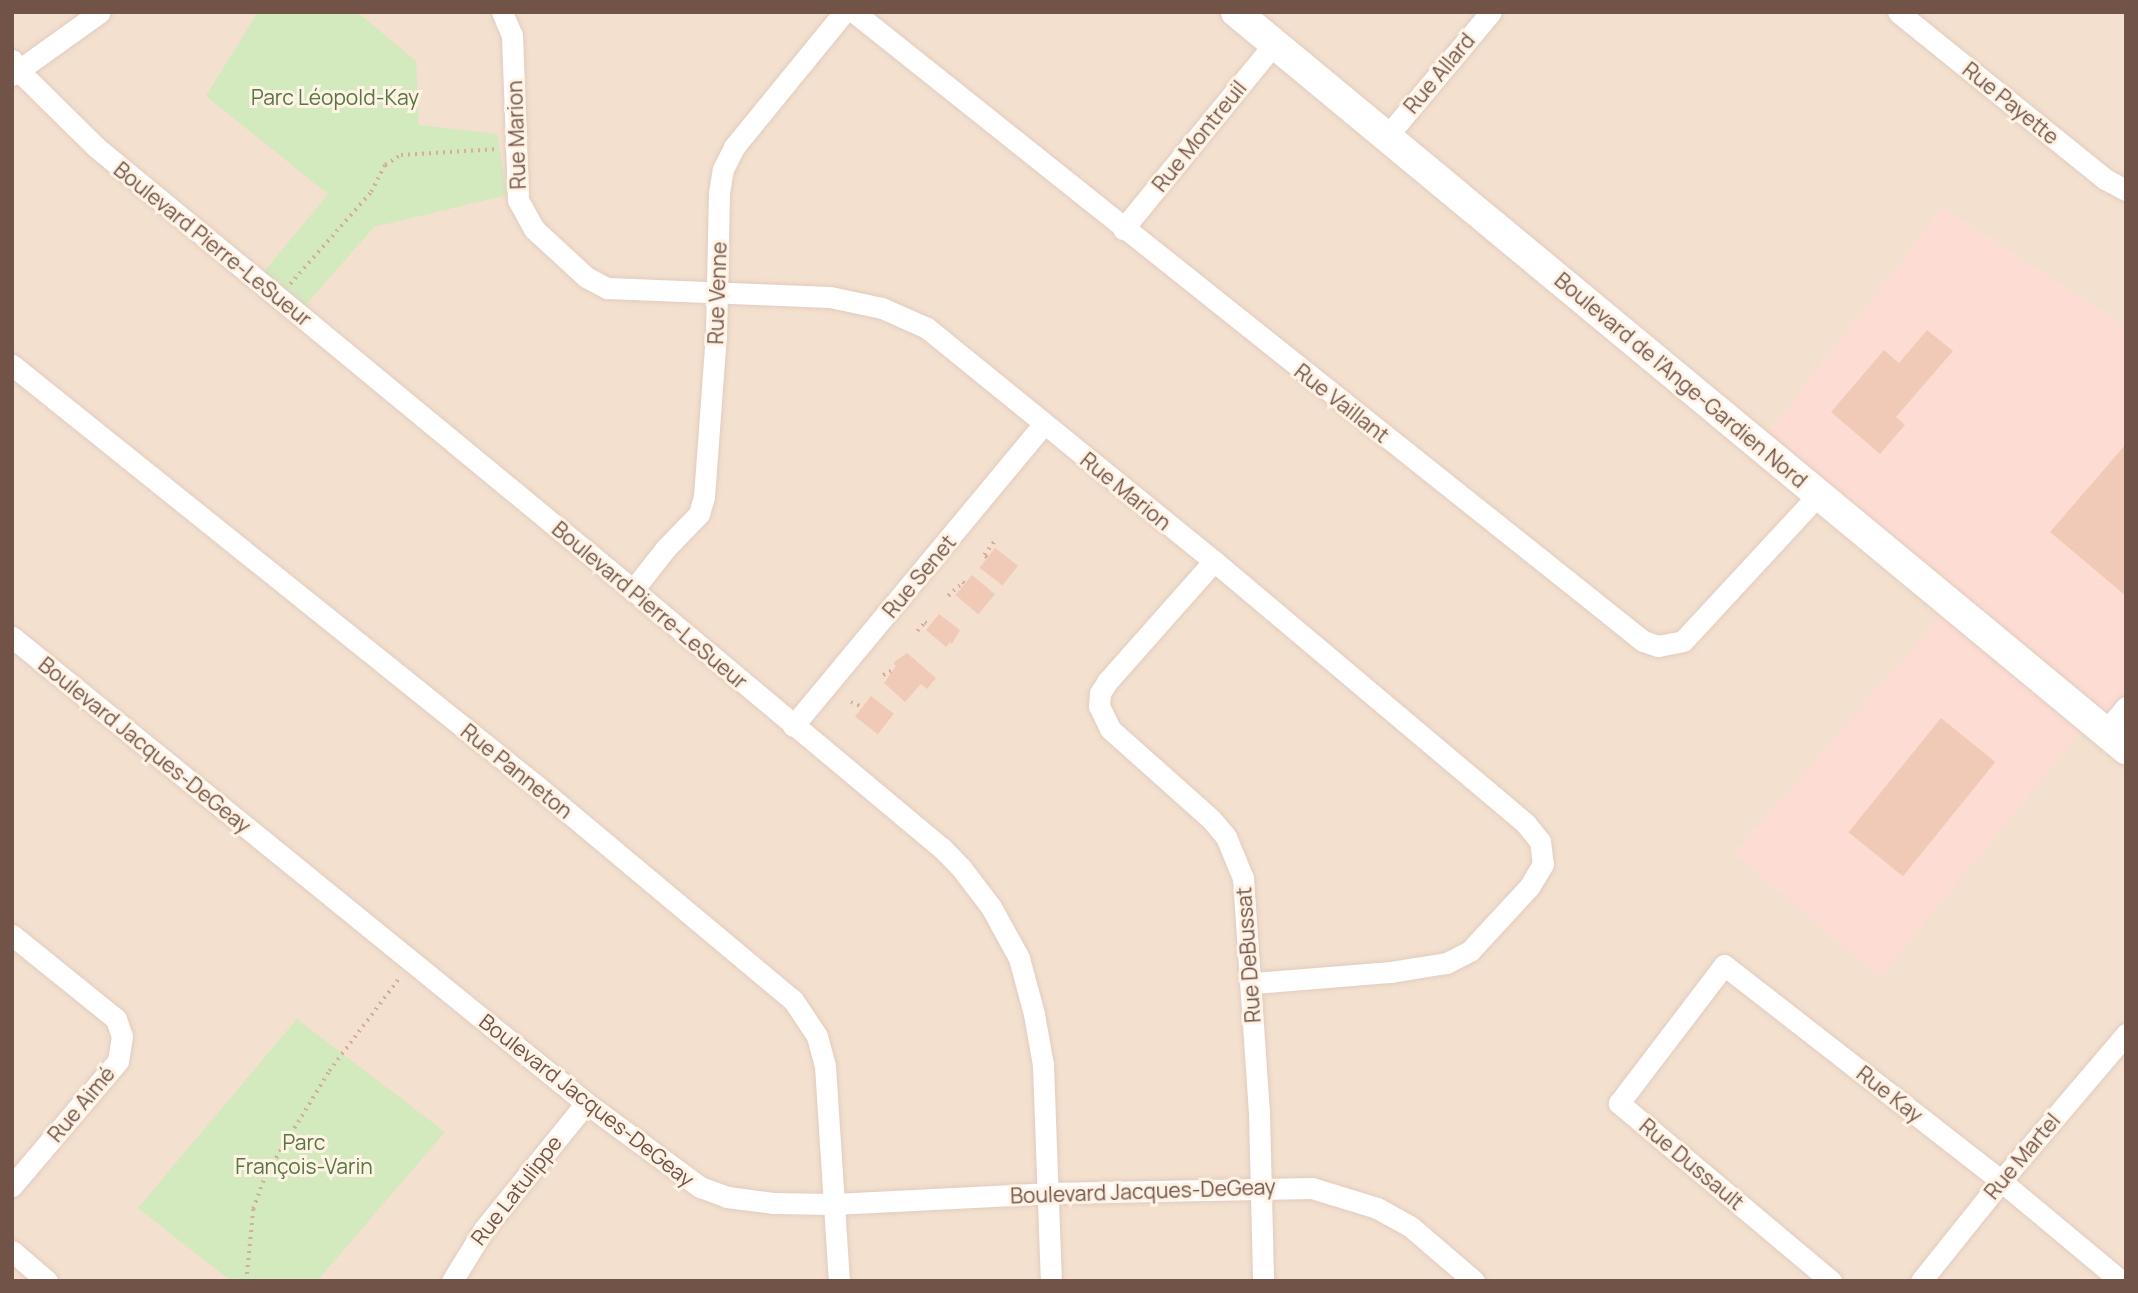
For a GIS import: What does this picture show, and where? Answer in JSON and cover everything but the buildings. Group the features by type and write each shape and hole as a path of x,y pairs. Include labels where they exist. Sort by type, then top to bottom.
{"main road":[{"name":"Boulevard de l'Ange-Gardien Nord","path":"1236,12 1388,135 2115,741"}],"street":[{"path":"14,68 100,12"},
{"name":"Rue Marion","path":"502,12 512,35 515,182 523,214 544,241 586,278 607,288 830,297 903,315 928,328 1043,425 1214,561 1526,824 1540,841 1543,864 1530,887 1470,951 1446,963 1390,972 1252,983"},
{"name":"Rue Venne","path":"633,590 666,548 699,514 704,497 718,293 719,193 723,169 734,147 844,12"},
{"name":"Rue Vaillant","path":"854,12 1643,642 1658,646 1683,641 1818,495"},
{"name":"Rue Allard","path":"1388,135 1491,12"},
{"name":"Rue Payette","path":"1898,12 2105,179 2126,190"},
{"name":"Rue Montreuil","path":"1123,229 1275,44"},
{"name":"Boulevard Pierre-LeSueur","path":"14,68 96,147 942,848 991,906 1014,947 1034,1014 1043,1066 1051,1281"},
{"name":"Rue Panneton","path":"12,365 538,787 793,1000 817,1037 825,1066 839,1281"},
{"name":"Rue Senet","path":"793,726 1043,425"},
{"name":"Rue DeBussat","path":"1214,561 1107,682 1100,693 1099,706 1110,729 1211,819 1226,837 1243,878 1252,983 1262,1188 1263,1281"},
{"name":"Boulevard Jacques-DeGeay","path":"12,637 586,1103 700,1187 727,1197 773,1203 834,1204 1048,1193 1312,1188 1335,1192 1377,1208 1411,1227 1474,1281"},
{"path":"2115,741 2126,707"},
{"name":"Rue Aimé","path":"12,935 116,1019 122,1036 118,1061 12,1186"},
{"name":"Rue Kay","path":"1671,1034 1724,965 2001,1181 2121,1281"},
{"name":"Rue Dussault","path":"1671,1034 1619,1103 1831,1281"},
{"name":"Rue Martel","path":"1921,1281 2001,1181 2126,1034"},
{"name":"Rue Latulippe","path":"452,1281 484,1229 586,1103"},
{"path":"12,1251 47,1281"}],"path":[{"path":"278,297 371,192 385,165 401,155 514,148"},
{"path":"987,558 984,555 996,539"},
{"path":"948,596 963,582 965,584"},
{"path":"917,631 925,622 930,625"},
{"path":"883,675 894,669"},
{"path":"851,702 862,708"},
{"path":"246,1281 253,1209 265,1176 329,1071 411,962"}],"shaded area":[{"path":"12,12 2126,12 2126,328 1943,208 1768,434 1962,592 1735,853 1880,977 2101,706 2126,727 2126,1281 12,1281"},
{"path":"1943,208 2126,328 2126,727 2101,707 1880,978 1735,853 1961,592 1768,433"}],"green space":[{"name":"Parc Léopold-Kay","path":"258,12 357,12 416,61 419,125 497,134 507,195 374,227 304,307 264,272 328,194 206,96"},
{"name":"Parc François-Varin","path":"297,1019 445,1132 317,1281 231,1281 138,1208"}]}
